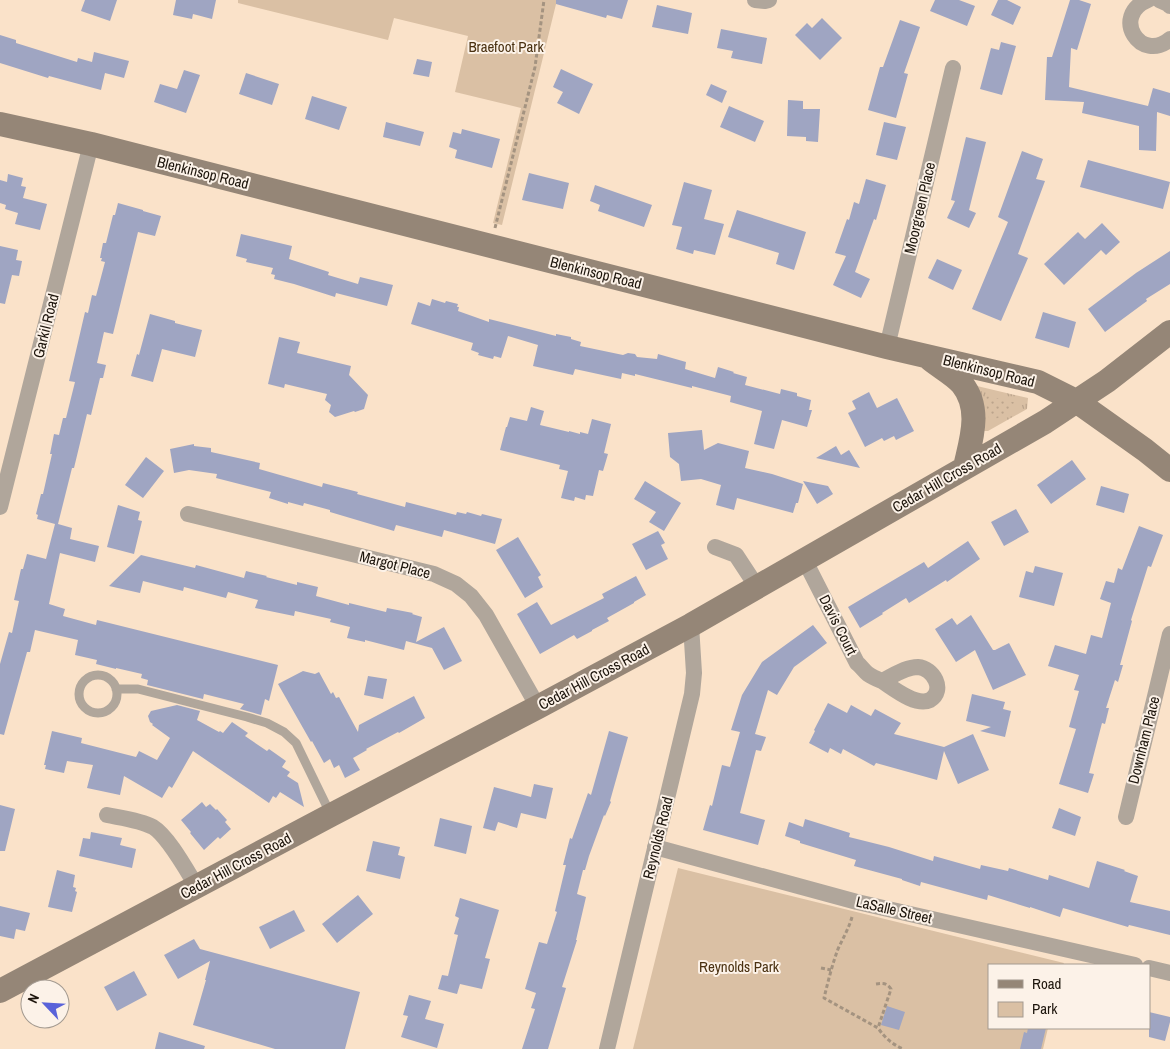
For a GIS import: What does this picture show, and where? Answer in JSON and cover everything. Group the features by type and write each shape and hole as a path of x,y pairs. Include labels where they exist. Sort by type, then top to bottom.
{"street":[{"path":"755,0 769,0"},
{"path":"1148,0 1134,9 1130,24 1132,31 1142,44 1150,46 1165,44 1170,40"},
{"path":"1159,0 1170,6"},
{"name":"Moorgreen Place","path":"887,347 953,68"},
{"name":"Blenkinsop Road","path":"0,124 91,144 887,347 1038,382 1076,401 1170,470"},
{"name":"Garkil Road","path":"0,507 91,144"},
{"name":"Cedar Hill Cross Road","path":"0,991 538,707 757,587 1045,422 1107,381 1170,332"},
{"path":"924,355 962,385 971,402 974,420 965,467"},
{"name":"Margot Place","path":"188,514 434,574 456,584 471,596 486,615 538,707"},
{"path":"716,547 736,555 757,587"},
{"name":"Davis Court","path":"804,559 857,663 868,674 882,681"},
{"name":"Reynolds Road","path":"607,1049 692,694 694,673 691,624"},
{"name":"Downham Place","path":"1126,817 1170,634"},
{"path":"107,814 143,823 153,827 165,836 198,886"},
{"name":"LaSalle Street","path":"655,847 857,902 1131,964"},
{"path":"1150,968 1170,973"}],"lane":[{"path":"92,676 104,676 110,679 116,689 117,696 115,702 112,708 106,712 94,713 82,706 79,694 80,688 82,683 92,676"},
{"path":"116,689 138,689 247,717 267,723 284,732 296,743 331,815"}],"path":[{"path":"490,246 535,67 544,0"},
{"path":"857,902 831,970 824,998 878,1028 892,1044 903,1049"},
{"path":"821,968 831,970"},
{"path":"876,984 885,983 891,989 878,1028"}],"green space":[{"name":"Braefoot Park","path":"238,0 557,0 502,225 493,223 521,108 455,92 468,36 394,18 388,40 238,3"},
{"path":"977,386 1028,398 1027,409 988,431 981,431"},
{"path":"988,396 1017,403 1014,409 991,420 985,399"},
{"name":"Reynolds Park","path":"678,868 1064,963 988,964 988,1029 1048,1029 1043,1049 633,1049"}],"building":[{"path":"85,0 117,0 110,21 81,11"},
{"path":"176,0 216,0 212,19 193,14 192,19 173,15"},
{"path":"556,0 628,0 622,19 607,15 606,18 556,4"},
{"path":"935,0 959,0 975,6 967,26 930,11"},
{"path":"998,0 1007,0 1021,7 1013,25 991,15"},
{"path":"1070,0 1079,0 1091,4 1077,50 1071,48 1069,87 1148,106 1153,88 1170,93 1170,116 1157,112 1156,151 1139,150 1139,126 1082,113 1084,102 1045,100 1047,57 1052,57"},
{"path":"657,5 692,13 688,34 652,27"},
{"path":"822,18 842,38 820,60 795,35 807,23 812,28"},
{"path":"900,20 920,27 904,73 908,74 896,118 868,110 880,67 883,67"},
{"path":"721,29 767,38 762,64 731,58 733,51 717,48"},
{"path":"0,35 16,40 16,43 77,62 78,58 92,62 94,52 129,61 124,78 105,73 101,90 49,76 48,78 0,63"},
{"path":"1001,42 1016,46 1002,95 980,89 991,48 999,50"},
{"path":"417,59 432,62 429,77 413,74"},
{"path":"561,69 593,84 579,114 557,103 563,92 553,87"},
{"path":"184,70 200,75 186,113 154,102 160,84 177,89"},
{"path":"246,73 279,84 272,105 239,94"},
{"path":"711,84 727,91 722,103 706,95"},
{"path":"312,96 347,107 339,130 305,119"},
{"path":"788,100 803,101 803,109 820,109 818,142 806,141 806,137 787,136"},
{"path":"729,106 764,121 755,142 720,127"},
{"path":"386,122 424,132 420,146 383,137"},
{"path":"884,122 906,127 897,160 876,155"},
{"path":"462,129 500,139 492,168 455,158 457,150 449,147 453,132 461,134"},
{"path":"966,137 986,142 969,210 976,213 969,228 947,218 955,201 951,200"},
{"path":"1022,151 1043,159 1036,179 1045,181 1018,254 1028,258 1001,321 972,309 1008,222 998,217"},
{"path":"1088,160 1170,182 1163,209 1080,187"},
{"path":"529,173 569,183 563,209 522,200"},
{"path":"8,174 23,178 21,186 26,187 23,198 47,204 40,230 15,224 18,213 5,209 6,205 0,203 0,180 7,182"},
{"path":"866,179 886,185 876,220 874,219 855,272 870,279 861,298 833,285 846,256 835,253 847,219 849,220 854,202 859,204"},
{"path":"684,182 712,190 704,219 724,224 715,255 694,250 693,254 676,249 682,227 672,225"},
{"path":"595,185 652,205 644,227 598,211 600,205 590,201"},
{"path":"118,203 161,216 155,236 138,232 113,334 104,332 97,363 106,365 103,378 100,378 91,415 87,414 58,524 72,528 70,539 99,546 95,562 60,553 49,604 65,609 63,616 96,625 97,620 278,665 269,701 265,699 261,715 240,709 244,704 204,694 203,699 147,685 148,680 141,678 142,674 96,664 97,660 75,655 78,640 35,630 4,735 0,734 0,664 9,632 12,633 19,601 14,600 21,569 23,569 27,554 46,559 55,524 37,519 38,515 36,514 41,494 43,494 52,454 50,454 54,434 59,435 63,418 66,418 75,382 69,381 85,312 88,313 92,295 96,296 105,262 101,261 102,258 100,258 103,243 106,243"},
{"path":"737,210 806,232 794,270 776,264 779,253 728,237"},
{"path":"1102,223 1120,242 1106,255 1101,250 1064,285 1044,264 1078,232 1085,239"},
{"path":"241,234 292,246 289,259 329,272 328,275 358,284 360,277 393,285 387,306 336,293 335,297 274,279 275,275 271,274 273,268 246,262 247,259 236,256"},
{"path":"0,246 18,250 16,260 22,261 19,276 12,275 5,304 0,303"},
{"path":"1170,251 1170,284 1146,299 1147,301 1105,332 1088,309 1136,273"},
{"path":"937,259 962,270 953,290 928,278"},
{"path":"432,299 458,304 458,311 489,322 489,319 556,336 556,334 571,337 571,339 581,342 580,346 623,355 628,353 635,354 637,357 657,359 658,354 686,362 685,369 715,378 718,367 747,377 745,385 780,394 781,389 797,393 797,396 811,400 809,410 812,410 807,427 782,420 774,449 754,444 762,411 730,402 731,396 635,374 635,376 622,373 621,379 575,369 573,375 533,366 538,345 508,336 501,358 494,356 493,359 478,355 479,353 471,350 473,343 411,324 418,302 430,306"},
{"path":"1043,312 1076,322 1069,348 1035,338"},
{"path":"150,314 202,330 195,357 162,349 153,382 131,376"},
{"path":"279,337 300,342 297,353 351,366 349,375 368,395 364,409 335,417 329,412 331,405 325,400 327,394 285,384 284,388 268,384"},
{"path":"869,392 877,408 897,398 914,431 896,440 894,436 884,441 882,438 865,447 848,413 856,409 852,401"},
{"path":"531,407 544,411 540,425 569,432 588,434 592,419 611,424 604,453 608,454 603,471 599,470 593,496 586,495 585,500 575,497 574,501 561,498 568,471 559,469 560,465 500,450 510,417 527,421"},
{"path":"702,430 704,450 718,443 749,451 745,468 803,484 793,513 737,498 734,510 716,505 721,485 701,479 681,481 679,464 670,457 668,433"},
{"path":"194,444 194,446 211,448 211,452 260,463 259,469 322,487 323,483 405,507 406,502 456,515 457,512 466,514 467,512 502,519 495,544 444,530 442,537 396,525 394,531 304,503 303,506 288,502 288,504 269,498 271,492 216,478 217,474 189,470 174,473 170,449"},
{"path":"836,446 841,455 849,450 860,468 816,458"},
{"path":"146,457 164,471 143,498 125,485"},
{"path":"1072,460 1086,479 1051,504 1037,485"},
{"path":"645,481 681,503 664,531 649,522 656,512 634,499"},
{"path":"803,481 828,486 833,494 817,504"},
{"path":"1101,486 1129,494 1124,513 1096,505"},
{"path":"118,505 140,512 138,520 142,521 134,554 107,547"},
{"path":"1016,509 1029,532 1004,546 991,522"},
{"path":"1139,526 1163,535 1151,567 1148,566 1131,620 1120,665 1123,665 1118,682 1115,680 1106,708 1109,708 1105,724 1102,723 1089,773 1094,774 1088,793 1059,784 1076,729 1069,727 1079,691 1074,690 1079,675 1048,666 1055,645 1086,654 1091,635 1102,638 1111,603 1100,599 1106,581 1114,583 1118,568 1122,570"},
{"path":"658,531 665,543 661,545 668,559 646,570 632,544"},
{"path":"518,537 541,575 538,577 543,587 525,598 496,550"},
{"path":"968,541 980,559 947,582 946,580 909,603 906,598 860,628 848,607 924,562 928,568"},
{"path":"141,555 195,568 196,565 244,578 246,571 297,585 297,582 318,587 316,596 349,605 349,603 386,612 387,608 413,613 422,617 416,642 444,627 462,661 444,670 432,648 406,641 404,650 365,640 365,642 347,638 350,627 330,622 331,619 295,611 294,616 255,608 258,600 228,592 226,598 184,587 183,591 143,581 140,593 109,586"},
{"path":"1035,566 1063,573 1054,606 1019,597 1026,571 1033,573"},
{"path":"636,576 646,595 607,618 609,621 592,631 577,639 574,635 540,654 517,614 537,602 551,625 604,598 602,594"},
{"path":"971,615 993,650 1009,643 1026,675 993,690 975,650 956,662 935,629 952,618 957,625"},
{"path":"813,625 827,643 794,667 777,695 768,690 755,734 766,737 761,751 756,750 740,813 765,820 758,845 703,830 710,805 712,806 722,765 730,767 740,732 731,730 742,695 762,662"},
{"path":"303,671 315,674 319,672 331,694 333,692 336,698 339,697 358,732 359,725 414,696 425,718 366,749 353,758 360,770 345,778 339,765 334,768 330,759 324,763 278,684"},
{"path":"368,676 387,679 383,699 364,695"},
{"path":"972,694 1005,702 1003,709 1011,711 1005,737 980,731 991,727 966,721"},
{"path":"828,703 847,713 851,705 871,716 875,709 901,723 894,734 944,747 973,734 989,770 958,784 944,751 937,780 876,763 874,766 843,749 841,754 830,748 828,753 809,743"},
{"path":"177,705 200,711 197,720 219,732 223,733 232,722 248,733 245,736 286,761 282,767 290,772 287,776 298,783 304,807 280,792 276,798 273,796 269,803 193,751 172,788 169,786 162,798 124,776 120,795 87,788 93,765 67,761 64,773 45,769 46,765 44,765 52,731 82,738 81,743 136,757 139,751 157,760 170,738 152,725 148,716 151,711"},
{"path":"609,731 628,737 611,802 604,815 585,870 583,870 577,894 586,897 577,940 562,987 566,988 548,1049 522,1049 535,1009 531,1008 536,993 525,989 539,942 547,944 557,912 555,911 566,865 563,865 570,838 572,839 588,793 591,795"},
{"path":"534,784 553,788 546,819 521,813 517,828 498,822 495,831 483,828 494,787 531,797"},
{"path":"202,802 206,807 210,804 217,809 227,820 225,822 231,829 220,839 218,837 204,850 181,820"},
{"path":"0,805 15,809 5,851 0,851"},
{"path":"1059,808 1081,817 1075,836 1052,828"},
{"path":"440,818 472,826 466,854 434,846"},
{"path":"805,819 850,833 849,837 933,861 934,856 980,869 981,865 1008,871 1009,868 1048,880 1049,875 1089,888 1097,861 1138,876 1130,902 1170,911 1170,935 1129,925 1128,927 1063,908 1060,917 988,895 987,900 921,882 920,886 854,866 856,860 800,843 800,841 785,836 789,822 803,827"},
{"path":"91,832 122,838 120,845 136,849 132,868 79,856 83,838 90,839"},
{"path":"373,841 400,847 398,855 405,857 400,879 366,871"},
{"path":"57,870 75,875 73,887 76,888 75,891 77,892 72,912 48,907"},
{"path":"358,895 373,914 337,943 322,924"},
{"path":"460,898 499,910 485,958 490,959 482,989 460,984 457,994 438,989 442,975 448,976 458,935 454,934 459,918 455,916"},
{"path":"0,906 30,913 25,931 16,929 14,939 0,936"},
{"path":"294,910 305,931 270,949 259,927"},
{"path":"194,939 200,949 360,992 345,1049 275,1049 193,1025 210,961 178,979 164,955"},
{"path":"134,971 147,995 117,1011 104,987"},
{"path":"409,995 431,1001 425,1019 444,1024 437,1048 401,1037 408,1016 403,1015"},
{"path":"887,1006 905,1012 899,1030 881,1025"},
{"path":"1150,1012 1170,1017 1165,1041 1149,1037"},
{"path":"1028,1029 1046,1029 1041,1049 1020,1049 1024,1032 1027,1033"},
{"path":"159,1032 205,1046 204,1049 155,1049"}]}
